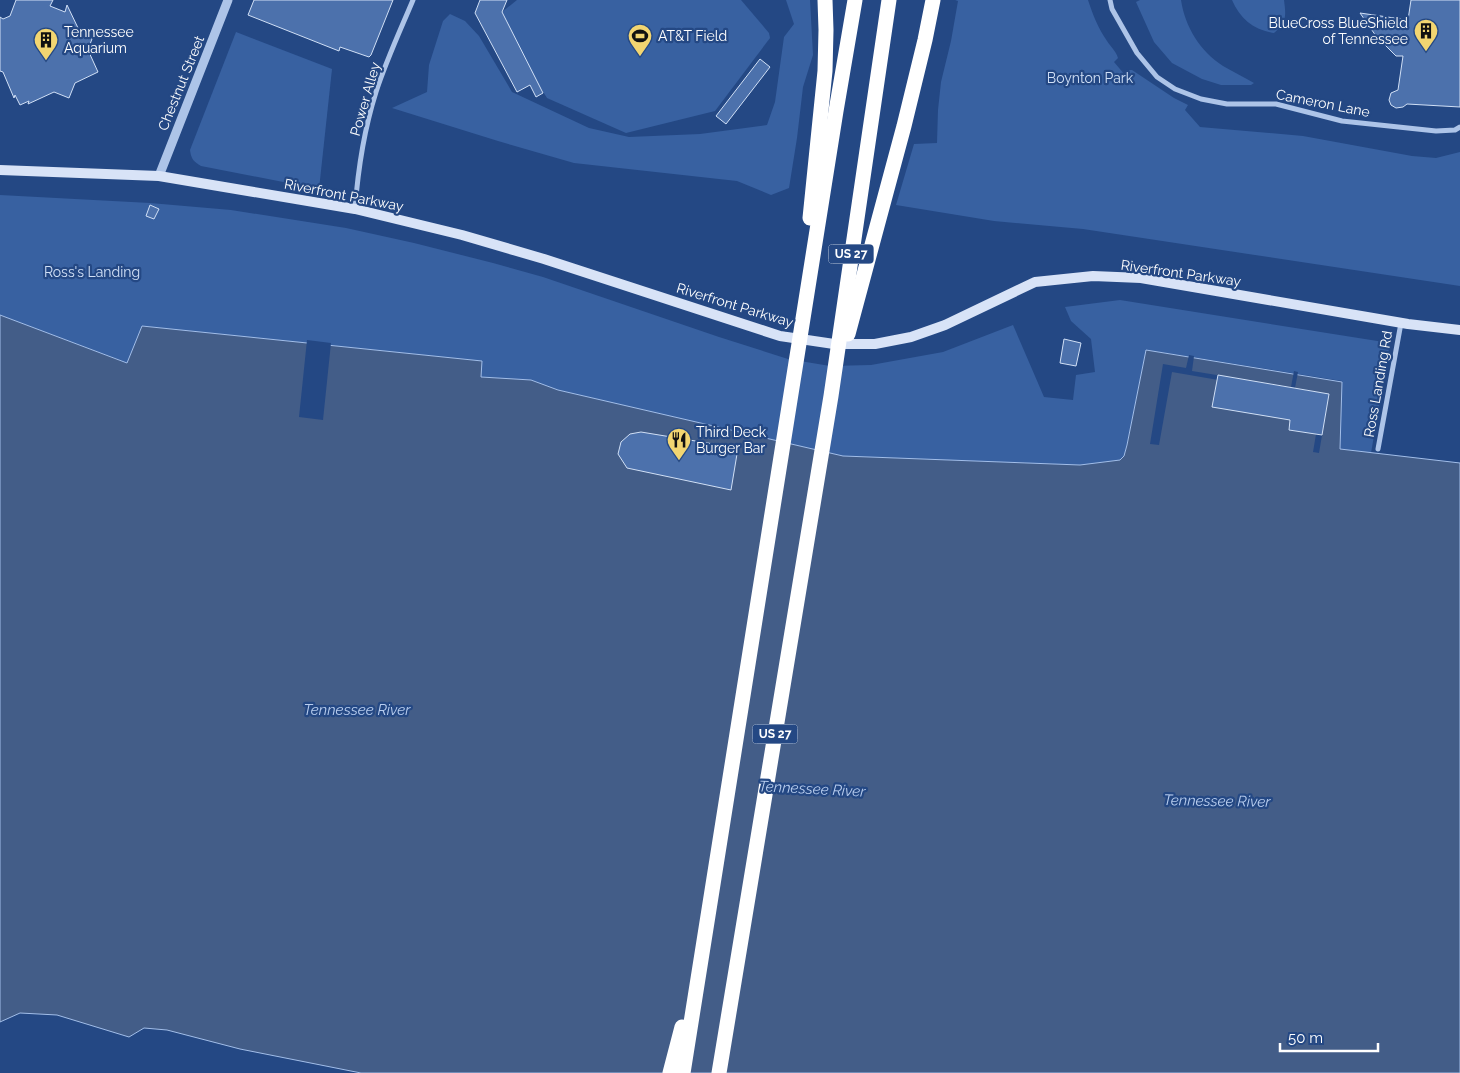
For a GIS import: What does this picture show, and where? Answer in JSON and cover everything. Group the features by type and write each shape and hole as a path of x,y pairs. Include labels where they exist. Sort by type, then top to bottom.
{"highway":[{"path":"792,389 825,71 825,0"},
{"name":"US 27","path":"683,1073 855,0"},
{"name":"US 27","path":"719,1073 831,396 888,0"},
{"path":"831,396 904,126 933,0"},
{"path":"670,1073 706,932"}],"main road":[{"name":"Riverfront Parkway","path":"0,170 159,176 355,208 462,235 544,259 780,336 834,344 875,344 911,337 945,325 1036,282 1092,276 1141,278 1400,323 1460,330"}],"street":[{"name":"Chestnut Street","path":"159,176 228,0"},
{"name":"Power Alley","path":"355,208 360,165 372,108 380,80 413,0"},
{"name":"Cameron Lane","path":"1110,0 1112,8 1137,52 1157,77 1176,89 1201,99 1227,104 1276,104 1342,122 1436,131 1455,130 1460,127"},
{"name":"Ross Landing Rd","path":"1378,449 1400,323"}],"green space":[{"name":"AT&T Field","path":"517,0 741,0 769,33 770,38 715,111 626,133 547,98 533,76 502,12"},
{"path":"786,0 810,0 813,55 803,87 789,188 771,195 737,181 574,163 392,108 427,92 429,65 443,21 450,14 465,21 479,36 512,92 589,128 629,137 700,134 767,125 775,102 784,37 794,24"},
{"name":"Boynton Park","path":"955,0 1088,0 1101,31 1118,58 1114,62 1125,75 1128,70 1132,70 1188,105 1185,110 1200,127 1303,136 1412,156 1436,158 1460,152 1460,286 1083,229 994,221 896,205 914,144 937,143 941,82 958,1"},
{"path":"1140,0 1181,0 1190,29 1207,53 1223,66 1254,83 1251,85 1221,85 1202,79 1172,63 1154,42 1136,2"},
{"path":"1232,0 1284,0 1285,14 1283,22 1274,33 1260,29 1248,22 1239,13"},
{"path":"236,32 332,69 319,189 201,166 192,158 190,150"},
{"name":"Ross's Landing","path":"0,195 150,203 231,210 346,228 414,243 543,277 788,359 830,366 871,365 943,352 1013,325 1044,397 1073,400 1076,375 1095,372 1091,339 1071,321 1065,307 1120,300 1390,343 1371,453 1340,449 1342,381 1147,350 1127,445 1124,457 1120,460 1080,465 843,456 558,390 531,380 480,377 481,361 142,326 128,363 0,315"}],"water":[{"name":"Tennessee River","path":"0,315 127,363 142,326 482,361 481,377 531,380 558,390 843,456 1080,465 1120,460 1124,456 1127,445 1146,350 1342,382 1340,449 1460,463 1460,1073 361,1073 240,1049 167,1030 144,1028 129,1037 57,1015 20,1013 0,1022"}],"pier":[{"path":"307,340 331,343 323,420 299,417"},
{"path":"1189,355 1194,356 1192,371 1291,387 1294,371 1298,372 1295,388 1329,394 1319,453 1313,452 1322,398 1172,372 1159,445 1150,444 1163,364 1186,368"}],"building":[{"name":"Tennessee Aquarium","path":"16,0 53,0 50,6 65,12 67,5 79,30 93,36 88,50 98,72 75,83 69,98 54,92 28,104 29,101 20,105 15,95 14,98 3,72 0,71 0,17 3,19 10,16"},
{"path":"254,0 393,0 369,57 340,47 339,51 248,15"},
{"path":"480,0 507,0 502,12 543,93 536,97 530,85 517,92 475,13"},
{"name":"BlueCross BlueShield of Tennessee","path":"1411,0 1460,0 1460,107 1407,104 1396,108 1391,105 1389,100 1391,93 1398,90 1403,56 1396,56 1376,36 1360,13 1408,20"},
{"path":"760,59 770,67 726,124 716,116"},
{"path":"150,205 159,209 154,219 146,216"},
{"path":"1064,339 1081,343 1076,366 1060,363"},
{"path":"1218,375 1329,394 1322,435 1289,430 1290,420 1212,407"},
{"name":"Third Deck Burger Bar","path":"641,432 738,448 731,490 627,468 618,454 621,442 630,434"}],"place":[{"name":"BlueCross BlueShield of Tennessee","path":"1426,52"},
{"name":"AT&T Field","path":"640,57"},
{"name":"Tennessee Aquarium","path":"46,61"},
{"name":"Third Deck Burger Bar","path":"679,461"}]}
